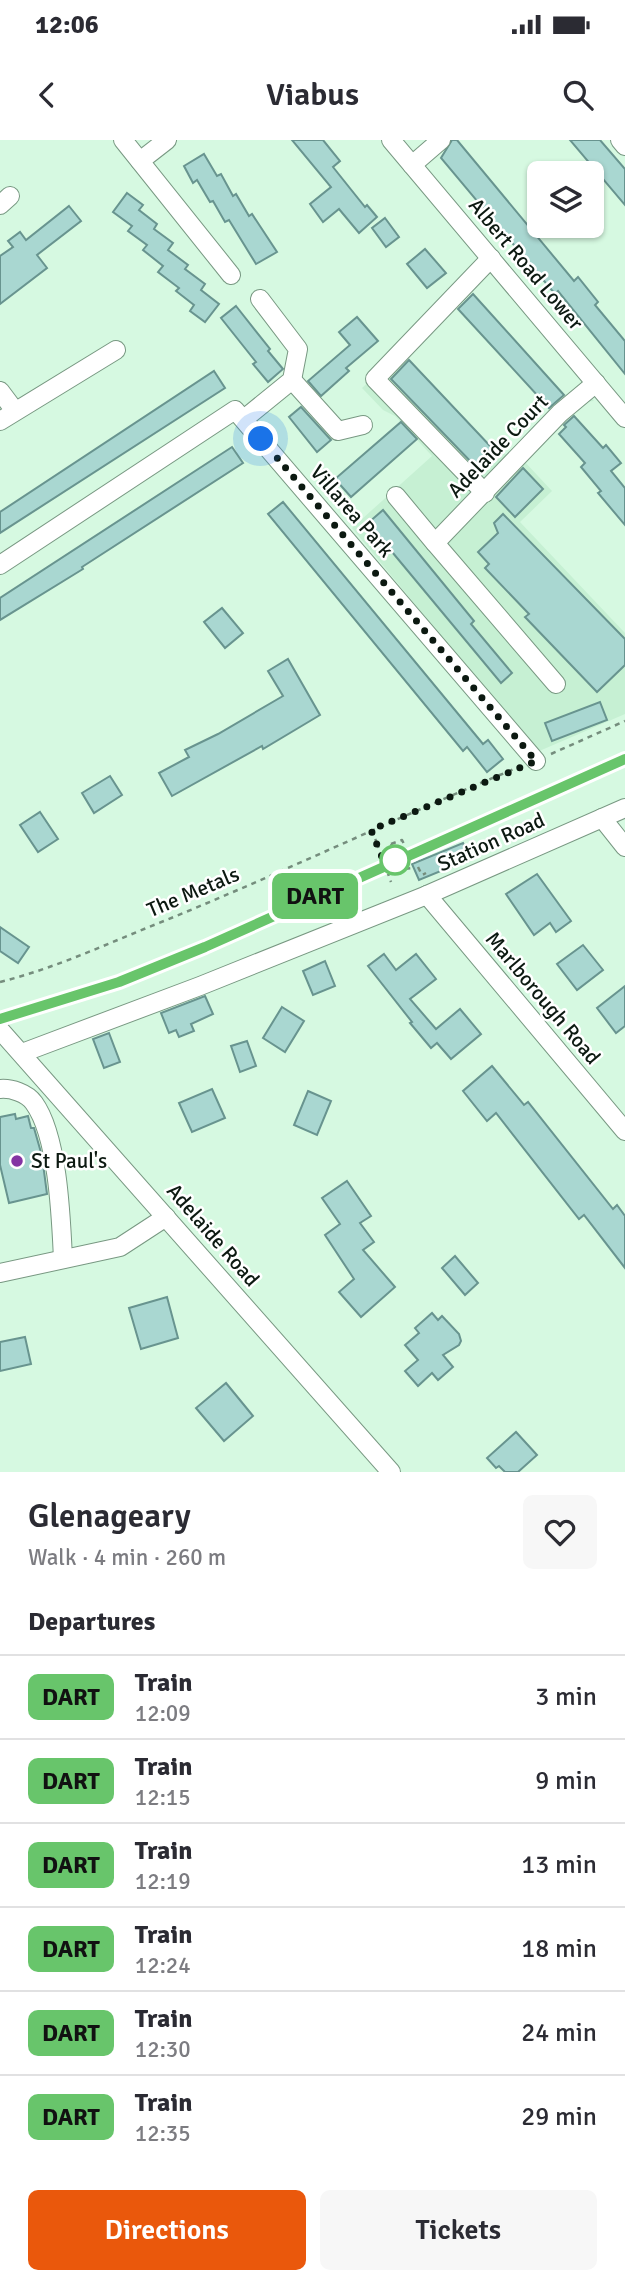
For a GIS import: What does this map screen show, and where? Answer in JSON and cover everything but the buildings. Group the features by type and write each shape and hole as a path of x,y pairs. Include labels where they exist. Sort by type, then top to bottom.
{"street":[{"path":"123,140 231,275"},
{"path":"140,161 167,140"},
{"name":"Albert Road Lower","path":"391,140 625,418"},
{"path":"412,165 440,140"},
{"path":"620,140 625,146"},
{"path":"485,493 375,379 491,258"},
{"path":"0,565 235,410 244,419 292,380 299,349 260,299"},
{"path":"0,391 8,416 116,350"},
{"path":"292,380 338,431 363,425"},
{"name":"Adelaide Court","path":"435,543 560,413 596,383"},
{"name":"Villarea Park","path":"244,419 536,761"},
{"path":"396,496 556,684"},
{"name":"Station Road","path":"22,1053 213,981 427,895 625,808"},
{"path":"602,818 625,847"},
{"name":"Marlborough Road","path":"427,895 625,1131"},
{"name":"Adelaide Road","path":"1,1030 391,1472"},
{"path":"0,1089 9,1088 34,1103 51,1142 64,1259"},
{"path":"0,1273 120,1247 166,1217"}],"path":[{"name":"The Metals","path":"0,982 37,973 209,904 371,830 625,721"},
{"path":"371,830 395,890"},
{"path":"404,844 402,839 391,844 402,869 416,868 422,875 426,873"},
{"path":"416,856 420,861"}],"shaded area":[{"path":"407,359 492,451 498,446 511,460 578,390 579,384 594,401 585,402 556,427 524,461 552,491 520,522 625,633 625,714 537,752 352,528 432,456 395,416 383,410 362,388 376,375 384,383"}],"railway":[{"path":"0,1019 119,982 205,947 625,759"}],"train":[{"name":"DART","path":"0,1019 119,982 205,947 625,759"}],"place":[{"name":"St Paul's","path":"17,1161"}],"route":[{"path":"261,439 536,761 371,830 384,862 395,860"}]}
